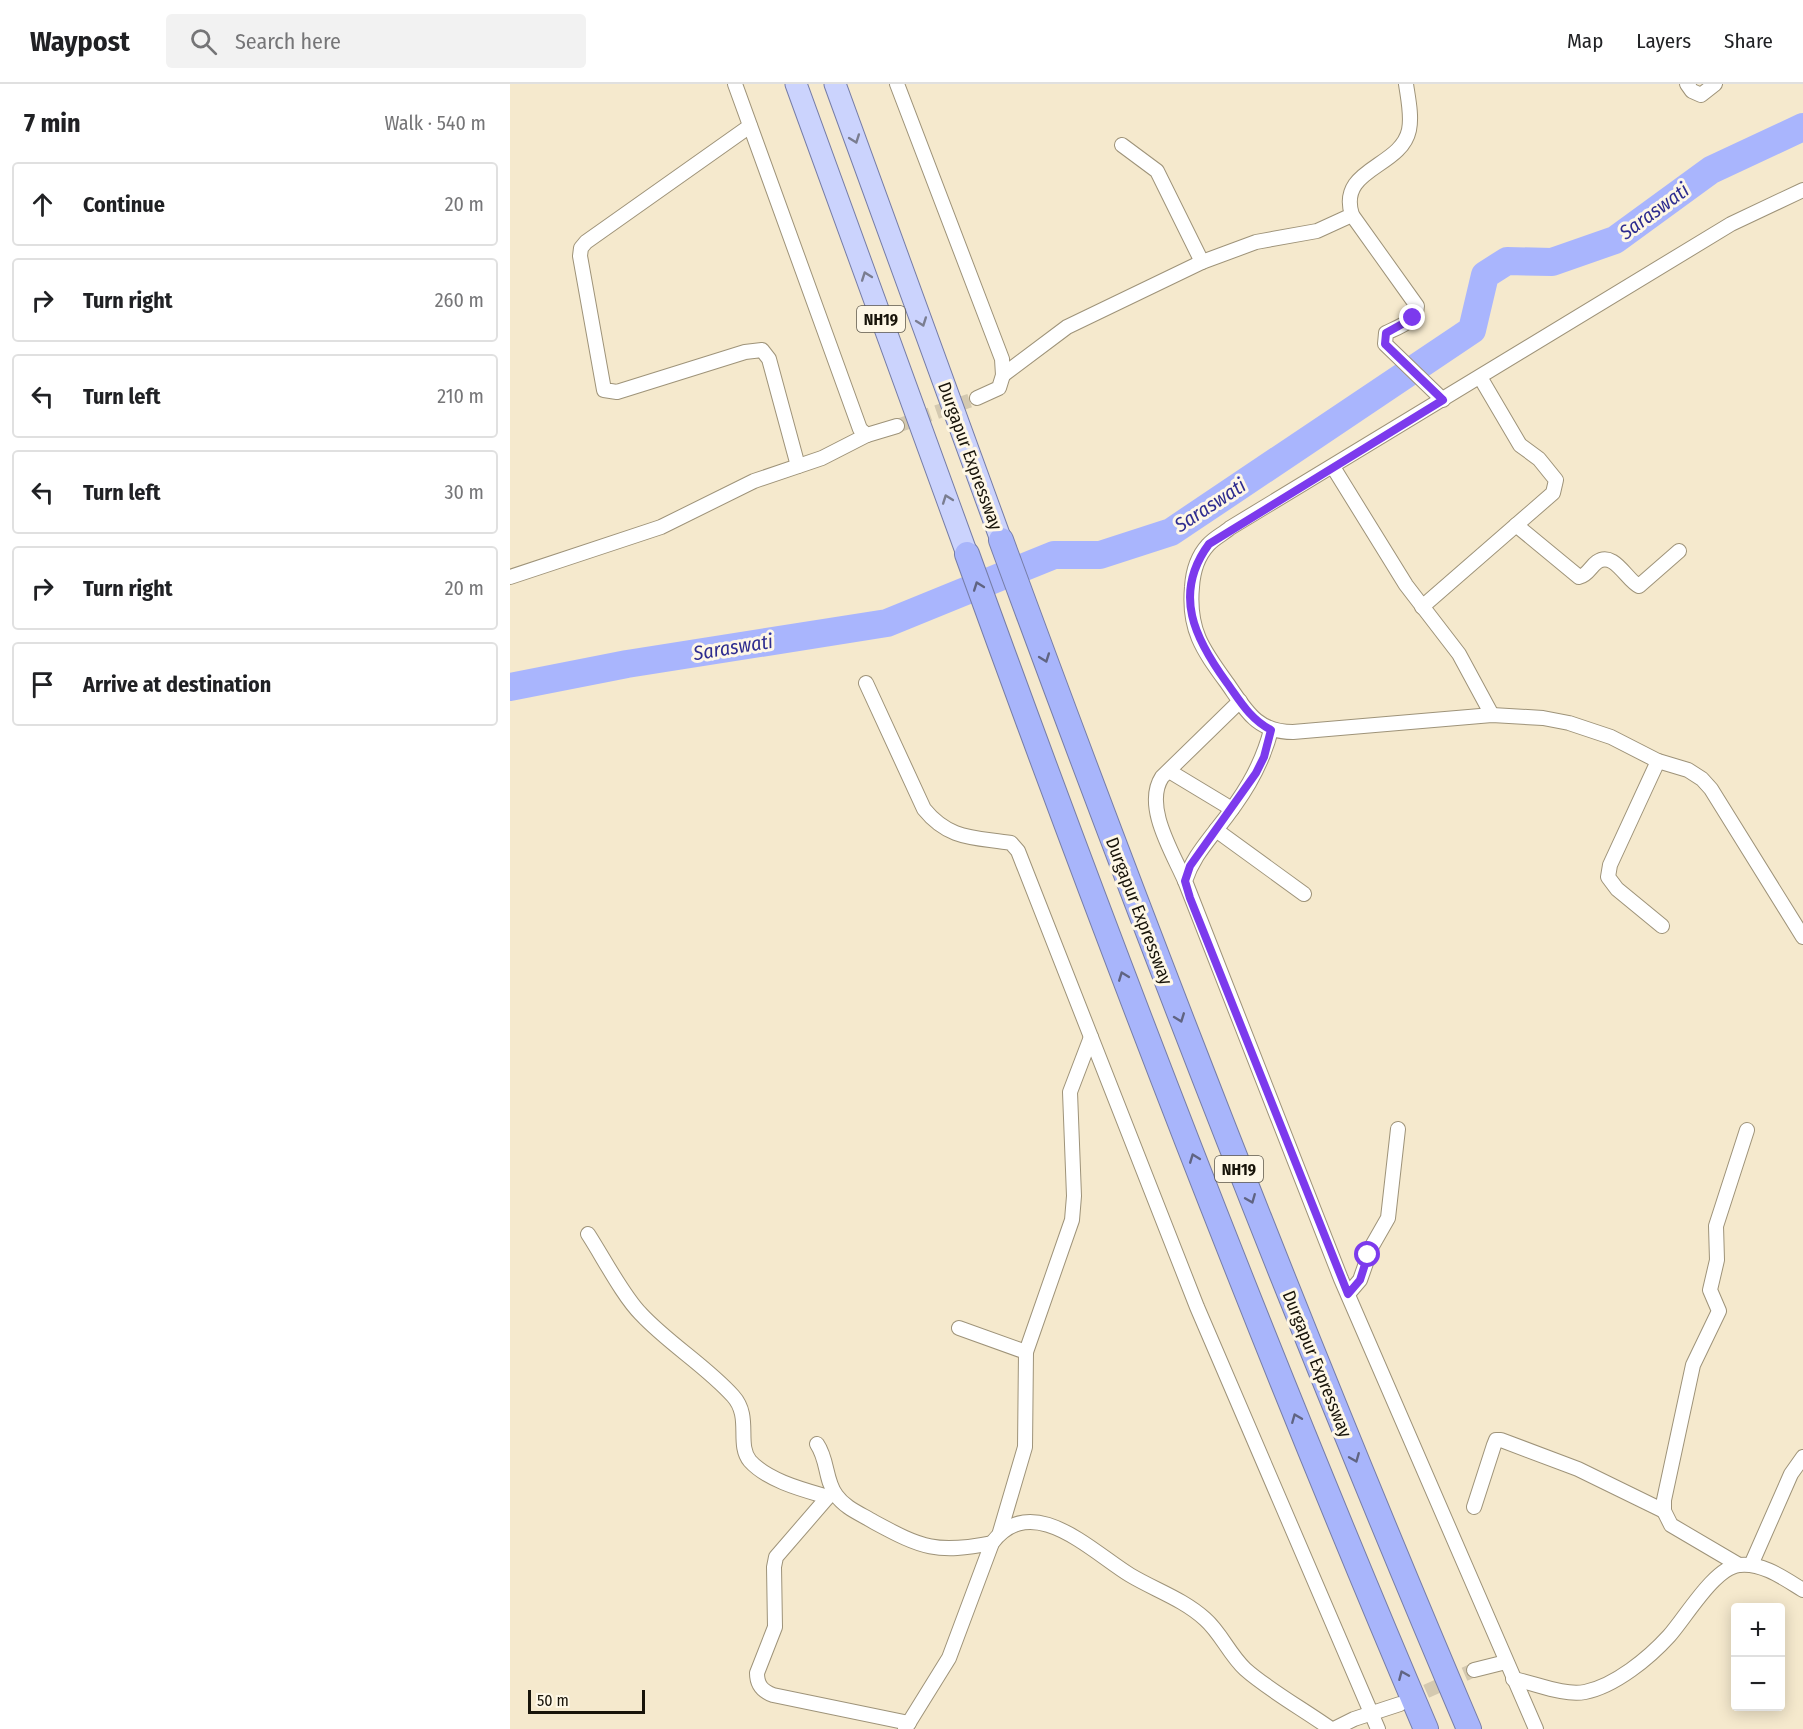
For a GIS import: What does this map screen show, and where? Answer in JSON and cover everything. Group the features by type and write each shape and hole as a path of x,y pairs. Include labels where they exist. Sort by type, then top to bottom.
{"highway":[{"name":"Durgapur Expressway","path":"1001,540 1111,839 1233,1153 1375,1508 1468,1729"},
{"name":"Durgapur Expressway","path":"967,554 1076,854 1251,1304 1339,1525 1426,1729"}],"main road":[{"name":"Durgapur Expressway","path":"796,84 967,554"},
{"name":"Durgapur Expressway","path":"835,84 1001,540"}],"street":[{"path":"735,84 860,429 867,435"},
{"path":"897,84 1002,358 1003,375 999,388 977,398"},
{"path":"1406,84 1410,120 1405,140 1394,155 1370,169 1355,184 1350,200 1352,215 1417,306 1417,312 1413,318 1386,333 1383,339 1389,348 1440,397"},
{"path":"1687,84 1692,91 1701,95 1715,84"},
{"path":"750,126 586,242 581,248 580,256 604,390 618,392 745,352 762,350 769,359 798,466"},
{"path":"1122,145 1157,171 1202,262"},
{"path":"1803,190 1731,224 1480,377 1440,397 1209,544 1194,570 1190,605 1195,632 1204,652 1251,717 1271,730 1293,732 1492,715 1520,715 1569,723 1611,737 1658,761 1688,770 1702,779 1711,789 1803,937"},
{"path":"1003,375 1067,327 1202,262 1256,242 1317,231 1352,215"},
{"path":"1422,607 1553,493 1556,480 1539,459 1520,445 1480,377"},
{"path":"510,577 661,527 754,481 822,459 867,435 897,426"},
{"path":"1333,467 1390,561 1459,654 1492,715"},
{"path":"1516,525 1579,577 1585,576 1597,562 1608,560 1616,564 1639,586 1679,551"},
{"path":"866,683 924,809 934,821 957,835 1011,843 1018,851 1197,1307 1378,1729"},
{"path":"1240,701 1157,785 1154,801 1156,812 1348,1294 1536,1729"},
{"path":"1185,881 1197,854 1256,773 1264,757 1271,730"},
{"path":"1658,761 1610,865 1608,877 1617,889 1662,926"},
{"path":"1169,771 1232,809"},
{"path":"1216,830 1304,894"},
{"path":"818,1444 827,1462 831,1494 776,1557 774,1568 775,1627 757,1673 757,1680 760,1688 773,1695 907,1726 949,1658 996,1538 1025,1446 1026,1352 1072,1220 1074,1196 1070,1092 1091,1037"},
{"path":"1348,1294 1360,1280 1372,1246 1388,1218 1398,1129"},
{"path":"1747,1130 1716,1226 1717,1260 1710,1290 1719,1311 1694,1365 1664,1500 1664,1511 1671,1525 1745,1565 1766,1569 1803,1590"},
{"path":"588,1234 639,1313 733,1396 744,1418 744,1441 748,1459 756,1467 785,1482 831,1494 853,1510 920,1546 953,1549 996,1538 1012,1524 1024,1522 1053,1527 1073,1536 1131,1575 1193,1609 1215,1629 1245,1669 1333,1729 1400,1704"},
{"path":"958,1328 1026,1352"},
{"path":"1474,1507 1496,1440 1501,1440 1586,1473 1664,1511"},
{"path":"1745,1565 1791,1474 1803,1456"},
{"path":"1513,1678 1576,1693 1593,1690 1614,1680 1667,1638 1717,1577 1729,1568 1745,1565"},
{"path":"1473,1670 1506,1662"}],"waterway":[{"name":"Saraswati","path":"510,687 627,664 887,623 1054,555 1100,555 1171,532 1472,330 1485,275 1507,261 1552,262 1615,240 1711,170 1803,127"}],"tunnel":[{"path":"897,426 977,398"},
{"path":"1407,1700 1474,1670"}],"route":[{"path":"1368,1255 1360,1280 1348,1294 1185,881 1197,854 1256,773 1264,757 1271,730 1251,717 1204,652 1195,632 1190,605 1194,570 1199,557 1209,544 1230,528 1443,400 1385,344 1383,339 1386,333 1413,318"}]}
